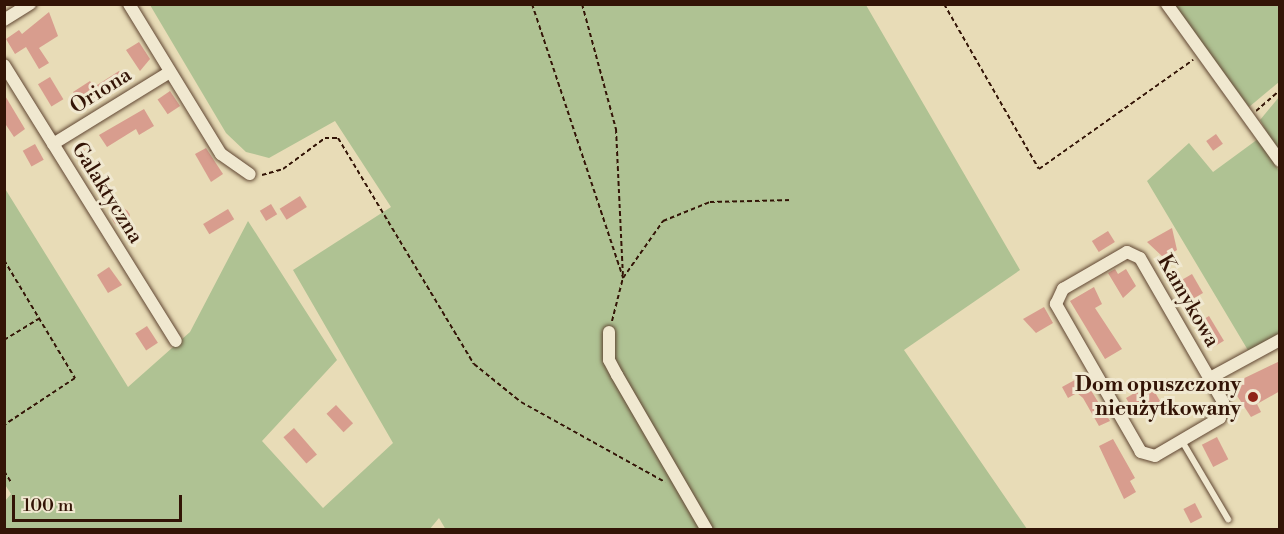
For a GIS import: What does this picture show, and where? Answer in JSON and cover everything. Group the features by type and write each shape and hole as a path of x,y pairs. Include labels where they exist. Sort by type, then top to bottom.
{"street":[{"path":"4,20 30,4"},
{"path":"129,4 221,154 254,175"},
{"path":"1167,4 1280,161"},
{"name":"Galaktyczna","path":"4,65 176,341"},
{"name":"Oriona","path":"53,144 170,72"},
{"name":"Kamykowa","path":"1134,252 1210,378 1224,409 1220,418 1182,441 1155,456 1141,452 1056,304 1057,296 1134,252"},
{"path":"609,332 609,360 707,530"},
{"name":"Kamykowa","path":"1210,378 1280,340"}],"lane":[{"path":"1182,441 1228,519"}],"path":[{"path":"532,4 623,278"},
{"path":"582,4 616,129 623,278 609,332"},
{"path":"944,4 1039,169 1202,53"},
{"path":"1250,117 1280,90"},
{"path":"254,175 284,169 325,138 338,138 474,364 521,402 686,494"},
{"path":"623,278 663,221 710,202 792,200"},
{"path":"4,260 75,378 4,425"},
{"path":"4,340 40,318"},
{"path":"4,471 11,482"}],"green space":[{"path":"150,5 866,5 1020,270 904,350 1027,529 446,530 439,518 429,530 5,529 5,501 11,494 4,483 4,187 128,387 190,332 248,221 337,360 262,441 323,508 393,443 293,270 391,207 335,121 269,158 246,152 226,133"},
{"path":"1174,5 1279,5 1279,82 1249,107"},
{"path":"1279,97 1279,154 1260,120"},
{"path":"1258,139 1279,171 1279,333 1249,352 1147,181 1189,143 1213,172"}],"building":[{"path":"49,12 58,36 39,48 49,63 39,69 26,47 15,54 6,39 19,30 22,34"},
{"path":"139,42 150,59 140,71 126,50"},
{"path":"119,71 126,80 82,107 73,92 90,81 94,87"},
{"path":"50,77 63,99 51,106 38,84"},
{"path":"170,91 180,106 168,114 158,99"},
{"path":"4,94 25,129 14,137 4,122"},
{"path":"144,109 154,126 139,135 136,129 107,147 99,135"},
{"path":"1216,134 1223,144 1213,151 1206,141"},
{"path":"35,144 44,160 31,167 23,151"},
{"path":"82,146 100,174 92,179 74,151"},
{"path":"206,148 223,174 211,182 195,154"},
{"path":"300,196 307,207 287,220 280,209"},
{"path":"271,204 277,214 266,221 260,211"},
{"path":"121,208 129,213 130,217 125,225 121,226 113,221 112,217 117,209"},
{"path":"228,209 234,219 209,234 203,224"},
{"path":"1172,228 1177,250 1164,258 1147,242"},
{"path":"1108,231 1115,242 1099,252 1092,241"},
{"path":"109,267 122,285 108,293 97,275"},
{"path":"1115,269 1118,274 1126,269 1136,286 1123,298 1108,273"},
{"path":"1192,274 1203,293 1185,304 1174,284"},
{"path":"1094,287 1102,304 1095,308 1122,349 1105,359 1070,301"},
{"path":"1044,307 1053,323 1036,333 1023,319"},
{"path":"1209,316 1224,341 1211,349 1196,324"},
{"path":"147,326 158,343 146,350 135,334"},
{"path":"1280,361 1280,391 1257,404 1261,412 1251,417 1230,385"},
{"path":"1082,376 1110,421 1099,426 1083,398 1077,393 1068,398 1062,387"},
{"path":"1150,384 1163,406 1149,414 1141,403 1132,408 1126,398"},
{"path":"336,405 353,423 344,432 326,414"},
{"path":"294,428 317,454 306,464 283,437"},
{"path":"1217,437 1228,459 1213,467 1202,445"},
{"path":"1113,439 1135,478 1130,481 1136,492 1124,499 1099,446"},
{"path":"1195,503 1202,517 1191,523 1183,509"}],"place":[{"name":"Dom opuszczony nieużytkowany","path":"1253,397"}]}
